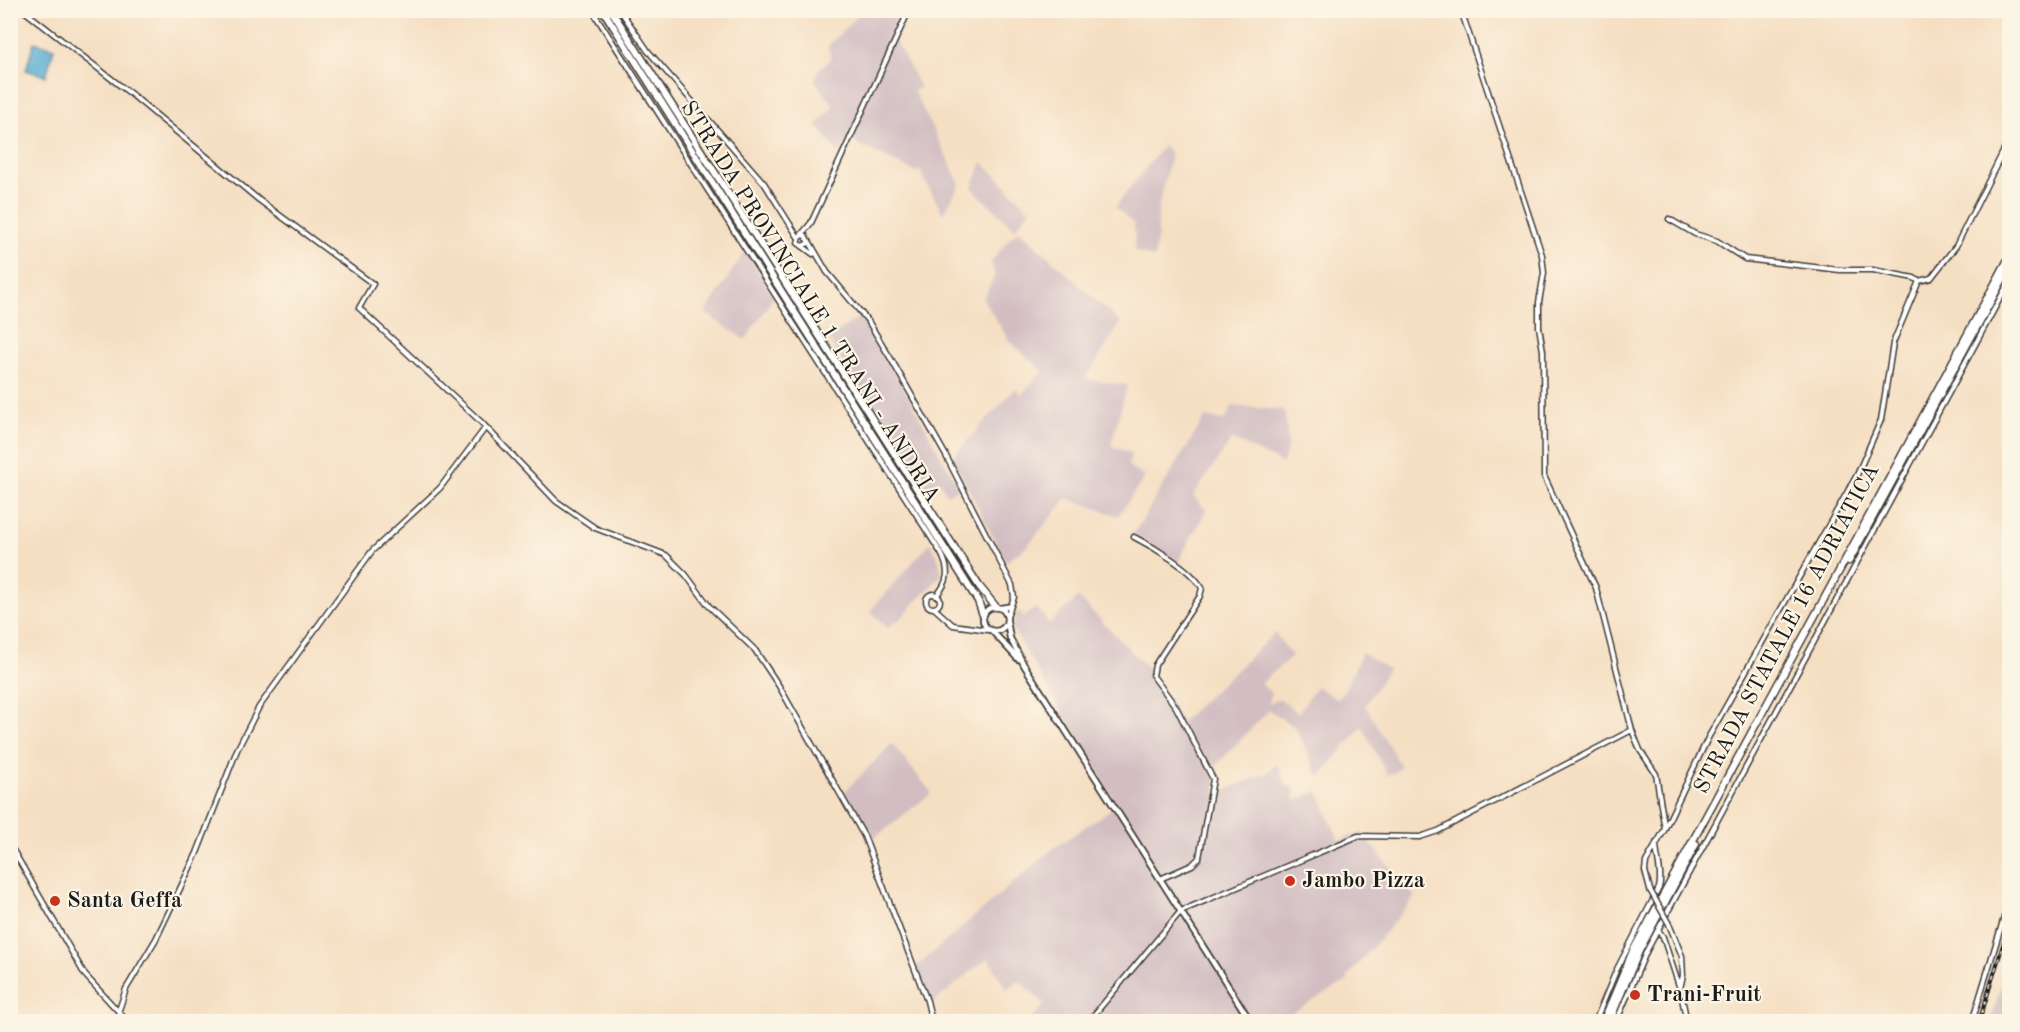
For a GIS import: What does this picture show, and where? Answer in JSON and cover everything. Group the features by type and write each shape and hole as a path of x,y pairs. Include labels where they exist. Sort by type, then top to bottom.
{"highway":[{"name":"STRADA PROVINCIALE 1 TRANI - ANDRIA","path":"603,10 972,592 983,615"},
{"name":"STRADA PROVINCIALE 1 TRANI - ANDRIA","path":"611,10 973,576 998,607"},
{"name":"STRADA STATALE 16 ADRIATICA","path":"1603,1022 1633,951 2010,256"},
{"name":"STRADA STATALE 16 ADRIATICA","path":"1609,1022 1639,951 1665,901 2010,267"}],"main road":[{"path":"983,615 988,609 998,607"},
{"name":"STRADA PROVINCIALE 1 TRANI - ANDRIA","path":"998,607 1007,619 1011,638 1024,665 1251,1022"},
{"name":"STRADA PROVINCIALE 1 TRANI - ANDRIA","path":"983,615 983,624 1024,665"},
{"path":"990,631 1000,630 1007,619"}],"street":[{"path":"23,10 131,94 259,200 373,284 359,308 486,427 535,482 579,519 596,528 666,555 686,575 709,606 755,650 779,686 864,836 927,1001 932,1022"},
{"path":"592,10 941,553 948,569 948,577 945,586 936,596"},
{"path":"620,10 648,51 764,183 800,236 808,239 814,254 867,321 945,454 1008,575 1014,591 1007,619"},
{"path":"904,10 905,18"},
{"path":"802,246 808,239 811,223 905,18 913,10"},
{"path":"1461,10 1542,255 1544,273 1539,302 1539,327 1543,351 1544,476 1596,588 1632,730 1640,750 1656,774 1665,829"},
{"path":"1669,219 1695,234 1718,241 1745,259 1840,270 1873,270 1919,281 1931,278 1956,246 2010,138"},
{"path":"811,223 800,236 798,243 814,254"},
{"path":"1616,1022 1658,930 2010,280"},
{"path":"1680,989 1684,967 1676,938 1650,890 1645,871 1646,862 1665,829 1708,738 1857,474 1881,420 1893,343 1919,281"},
{"path":"118,1010 126,989 156,939 197,853 237,750 259,707 372,551 440,488 486,427"},
{"path":"1134,537 1155,548 1197,581 1202,588 1200,596 1155,665 1153,676 1176,707 1210,771 1214,786 1199,858 1192,865 1160,879"},
{"path":"936,596 930,595 926,600 928,606 934,608 953,624 990,631"},
{"path":"934,608 939,601 936,596"},
{"path":"998,607 1012,606"},
{"path":"1088,1022 1181,911 1358,836 1420,837 1438,831 1632,730"},
{"path":"1595,1022 1616,971 1659,888 1661,879 1656,859 1656,842"},
{"path":"12,849 85,975 128,1022"},
{"path":"1972,1022 2010,898"},
{"path":"1658,930 1663,937 1680,989 1687,1022"}],"shaded area":[{"path":"862,11 901,11 901,22 894,38 920,87 914,91 960,184 943,214 920,171 915,172 848,139 839,155 817,125 834,106 815,81 819,69 831,60 828,46"},
{"path":"1164,145 1171,154 1158,210 1158,234 1154,258 1135,251 1134,224 1115,207"},
{"path":"982,162 1030,210 1015,229 972,188"},
{"path":"1019,230 1121,323 1085,379 1127,385 1111,446 1132,453 1128,466 1145,477 1118,516 1067,498 1027,546 1006,562 952,457 1015,389 1022,394 1043,371 1010,342 983,299 995,275 991,262"},
{"path":"745,251 774,297 745,340 705,313"},
{"path":"861,316 877,340 959,488 947,495 939,480 923,490 828,338"},
{"path":"1232,406 1284,410 1288,443 1283,464 1232,439 1193,496 1206,510 1178,562 1133,535 1205,417 1225,420"},
{"path":"930,543 939,560 942,575 897,622 895,621 888,628 870,611"},
{"path":"1078,597 1148,668 1149,674 1172,705 1181,722 1275,633 1292,656 1261,683 1271,693 1269,704 1279,698 1298,713 1317,686 1337,700 1343,693 1362,653 1388,669 1365,706 1401,766 1395,773 1387,775 1362,726 1319,778 1296,728 1269,710 1213,769 1217,780 1215,794 1269,772 1274,765 1278,766 1287,786 1295,786 1295,801 1318,791 1339,840 1362,833 1415,897 1347,977 1349,980 1278,1021 1029,1022 1045,1004 1019,981 1007,990 988,958 930,1005 915,968 1050,851 1117,805 1013,629 1016,613 1022,612 1023,617 1035,608 1049,624"},
{"path":"892,744 932,793 872,840 844,792"},
{"path":"2009,960 2009,1021 1990,1021 1993,1012"}],"water":[{"path":"34,42 54,48 46,76 26,70"}],"railway":[{"path":"1979,1022 2010,922"}],"place":[{"name":"Jambo Pizza","path":"1290,881"},
{"name":"Santa Geffa","path":"55,901"},
{"name":"Trani-Fruit","path":"1635,995"}]}
